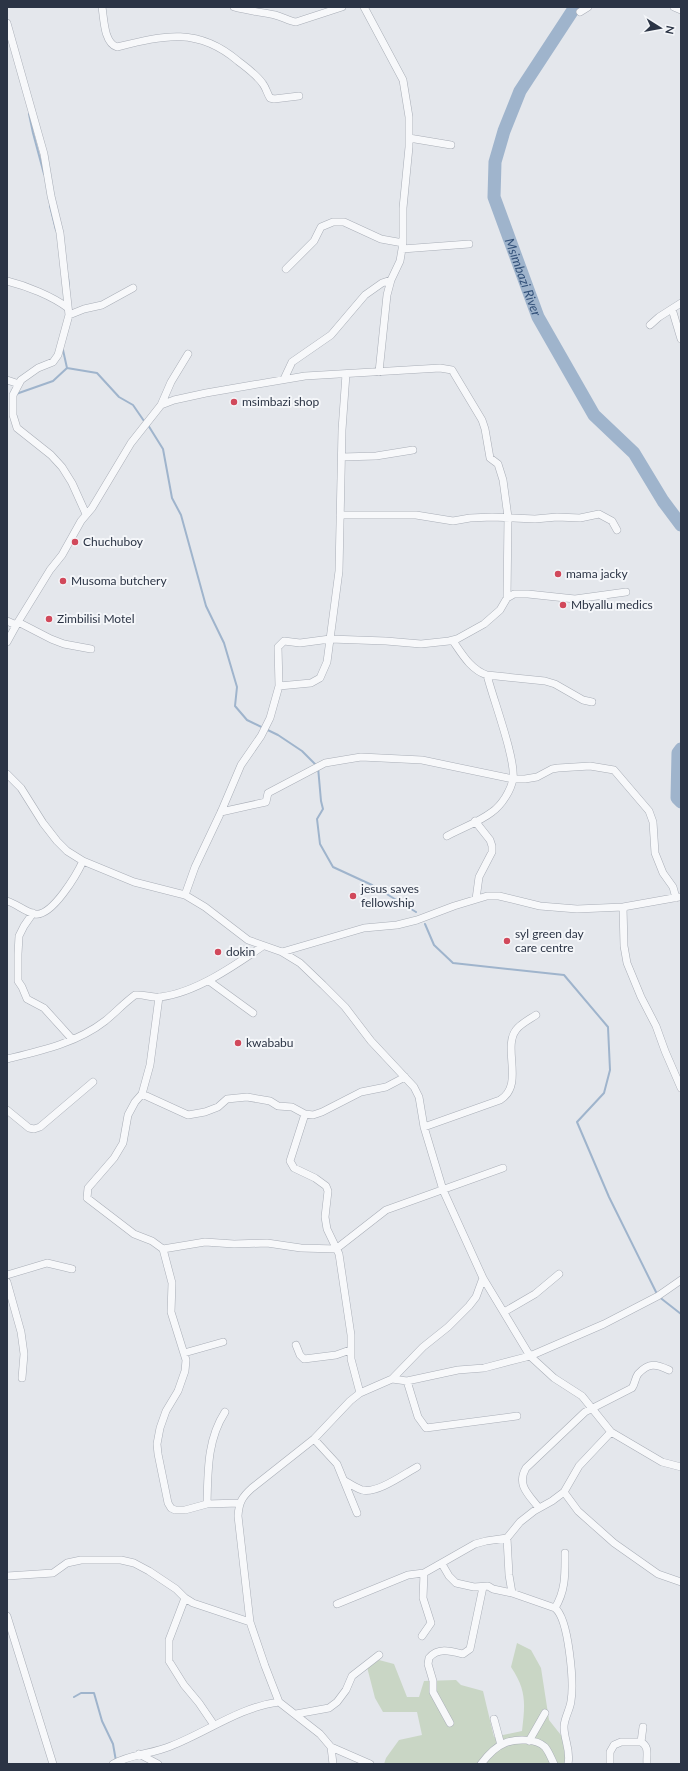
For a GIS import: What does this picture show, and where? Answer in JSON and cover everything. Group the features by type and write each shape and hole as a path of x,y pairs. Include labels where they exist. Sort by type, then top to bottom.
{"street":[{"path":"102,7 108,40 112,45 117,47 136,42 179,36 205,40 220,47 250,71 263,83 270,98 274,99 300,96"},
{"path":"234,7 253,12 276,15 296,22 342,7"},
{"path":"364,7 386,46 405,85 409,117 409,138 403,208 403,246 400,261 391,280 384,314 379,372"},
{"path":"580,12 588,7"},
{"path":"674,7 681,10"},
{"path":"7,23 44,154 51,196 60,233 69,312 58,356 49,364 38,368 25,376 18,384 13,395 13,415 17,428 51,455 62,467 72,483 86,514"},
{"path":"409,138 451,144"},
{"path":"286,269 314,241 322,227 333,222 344,222 381,239 403,246 469,244"},
{"path":"284,378 292,362 331,335 365,295 374,288 391,280"},
{"path":"7,281 20,284 60,302 69,312"},
{"path":"69,312 102,305 133,288"},
{"path":"650,325 681,303"},
{"path":"672,309 681,339"},
{"path":"7,642 50,570 62,555 131,443 161,405 171,382 188,354"},
{"path":"161,405 174,400 284,378 440,368 452,370 482,420 490,458 498,464 503,480 508,517 507,598"},
{"path":"279,686 304,685 311,683 320,678 327,662 339,571 342,430 346,374"},
{"path":"7,380 18,384"},
{"path":"342,457 376,456 413,450"},
{"path":"340,515 416,515 453,522 470,518 580,518 599,514 612,521 617,530"},
{"path":"185,895 195,867 241,765 261,736 270,718 279,686 278,647 284,641 300,642 330,639 421,644 453,641 484,624 500,610 507,598 512,595 520,594 575,599 626,592"},
{"path":"7,621 17,623 52,640 91,649"},
{"path":"453,641 468,662 477,671 487,675 545,681 555,684 582,700 592,702"},
{"path":"447,836 492,812 501,804 513,779 508,749 487,675"},
{"path":"221,812 266,802 268,794 304,773 325,763 361,757 410,758 513,779 537,777 552,769 558,768 590,766 614,770 651,815 655,853 663,872 679,897 623,907 577,909 540,906 499,896 487,896 416,920 397,925 364,928 282,952"},
{"path":"7,774 21,788 43,823 67,851 83,861 134,882 185,895 248,940 282,952 300,963 345,1007 371,1041 405,1077 417,1093 424,1127 443,1190 483,1278 530,1356 554,1378 582,1396 611,1432 662,1462 681,1466"},
{"path":"475,821 490,840 492,846 492,852 479,877 476,899"},
{"path":"7,901 33,913 43,913 72,883 83,861"},
{"path":"623,907 624,946 628,963 641,997 656,1026 681,1088"},
{"path":"33,913 19,936 18,981 27,999 44,1008 72,1039"},
{"path":"7,1059 46,1050 72,1039 104,1022 135,995 142,994 159,997 182,991 209,980 263,946"},
{"path":"209,980 253,1013"},
{"path":"159,997 150,1065 142,1094 135,1102 128,1115 123,1143 114,1158 88,1188 87,1198 134,1234 152,1241 163,1249 172,1283 172,1312 186,1360 185,1371 178,1391 166,1411 160,1428 158,1454 168,1503 171,1508 175,1510 185,1510 207,1504 239,1503"},
{"path":"424,1127 500,1100 507,1096 510,1089 513,1069 512,1036 516,1029 536,1015"},
{"path":"142,1094 188,1115 205,1112 218,1107 227,1099 247,1096 270,1101 278,1106 292,1107 305,1114 313,1115 361,1092 386,1087 405,1077"},
{"path":"7,1110 29,1128 34,1129 40,1127 94,1082"},
{"path":"305,1114 290,1161 294,1168 315,1178 326,1186 328,1190 326,1217 327,1229 339,1254 351,1335 350,1350 360,1393"},
{"path":"163,1249 205,1242 234,1244 267,1243 301,1248 336,1249 386,1210 503,1168"},
{"path":"7,1275 47,1263 72,1269"},
{"path":"504,1312 535,1294 559,1274"},
{"path":"370,1764 332,1747 320,1734 279,1702 250,1622 238,1516 239,1503 244,1495 252,1488 314,1439 350,1401 360,1393 392,1379 423,1347 448,1327 470,1306 476,1297 483,1278"},
{"path":"392,1379 407,1380 458,1370 484,1368 530,1356 604,1324 658,1296 681,1280"},
{"path":"7,1282 21,1332 24,1354 22,1378"},
{"path":"184,1354 223,1342"},
{"path":"296,1345 300,1355 304,1359 336,1355 350,1350"},
{"path":"539,1508 525,1489 522,1482 522,1475 526,1468 585,1412 632,1388 638,1374 650,1365 656,1365 669,1370"},
{"path":"407,1380 418,1417 426,1428 517,1416"},
{"path":"207,1504 212,1437 225,1412"},
{"path":"512,1593 509,1575 507,1538 520,1522 564,1492 579,1466 611,1432"},
{"path":"314,1439 337,1464 357,1513"},
{"path":"345,1481 362,1490 369,1490 378,1488 417,1467"},
{"path":"564,1492 578,1511 614,1542 658,1574 681,1582"},
{"path":"337,1604 408,1575 424,1573 475,1544 507,1538"},
{"path":"555,1608 562,1597 563,1592 565,1553"},
{"path":"7,1576 53,1573 67,1564 82,1560 121,1560 134,1563 149,1571 176,1589 185,1598 193,1603 250,1622"},
{"path":"442,1564 448,1576 456,1582 467,1586 488,1586 512,1593 555,1608 562,1616 569,1649 572,1698 564,1727 569,1750 568,1764"},
{"path":"422,1636 431,1623 423,1598 424,1573"},
{"path":"450,1723 433,1692 433,1681 428,1664 429,1658 436,1651 442,1650 463,1654 470,1649 483,1587"},
{"path":"185,1598 168,1640 169,1661 184,1685 214,1725"},
{"path":"7,1616 53,1764"},
{"path":"296,1714 329,1708 337,1702 346,1690 352,1676 379,1655"},
{"path":"112,1764 122,1759 139,1754 160,1751 214,1725 270,1703 279,1702"},
{"path":"529,1741 545,1713"},
{"path":"494,1719 501,1745"},
{"path":"641,1742 643,1727"},
{"path":"481,1764 501,1745 506,1743 529,1741 544,1746 554,1764"},
{"path":"610,1764 610,1752 614,1745 621,1742 641,1742 645,1745 647,1749 647,1764"},
{"path":"332,1747 333,1764"},
{"path":"139,1754 158,1764"}],"green space":[{"path":"517,1643 531,1650 541,1668 549,1720 564,1739 569,1764 384,1764 386,1758 399,1740 422,1735 417,1712 383,1712 375,1698 367,1667 379,1660 394,1664 407,1697 419,1697 424,1681 456,1680 461,1685 483,1691 494,1737 522,1731 524,1698 520,1683 511,1667"}],"waterway":[{"name":"Msimbazi River","path":"575,7 520,91 504,131 495,162 494,197 538,317 594,415 634,453 663,501 681,525"},
{"path":"29,114 44,174"},
{"path":"50,206 56,230"},
{"path":"68,277 69,287"},
{"path":"63,350 67,368"},
{"path":"16,394 53,381 67,368 97,373 119,397 133,405 144,421"},
{"path":"148,425 163,449 172,498 181,515 206,606 224,643 237,687 235,706 247,720 278,735 302,751 318,767 323,809 317,819 320,844 333,867 372,885 416,912"},
{"name":"Msimbazi River","path":"681,749 678,753 677,798 681,802"},
{"path":"425,924 434,945 453,963 564,975 608,1027 610,1070 604,1093 577,1122 609,1197 658,1296 681,1314"},
{"path":"74,1697 81,1693 94,1693 102,1721 113,1744 116,1761"}],"place":[{"name":"msimbazi shop","path":"234,402"},
{"name":"Chuchuboy","path":"75,542"},
{"name":"mama jacky","path":"558,574"},
{"name":"Musoma butchery","path":"63,581"},
{"name":"Mbyallu medics","path":"563,605"},
{"name":"Zimbilisi Motel","path":"49,619"},
{"name":"jesus saves fellowship","path":"353,896"},
{"name":"syl green day care centre","path":"507,941"},
{"name":"dokin","path":"218,952"},
{"name":"kwababu","path":"238,1043"}]}
